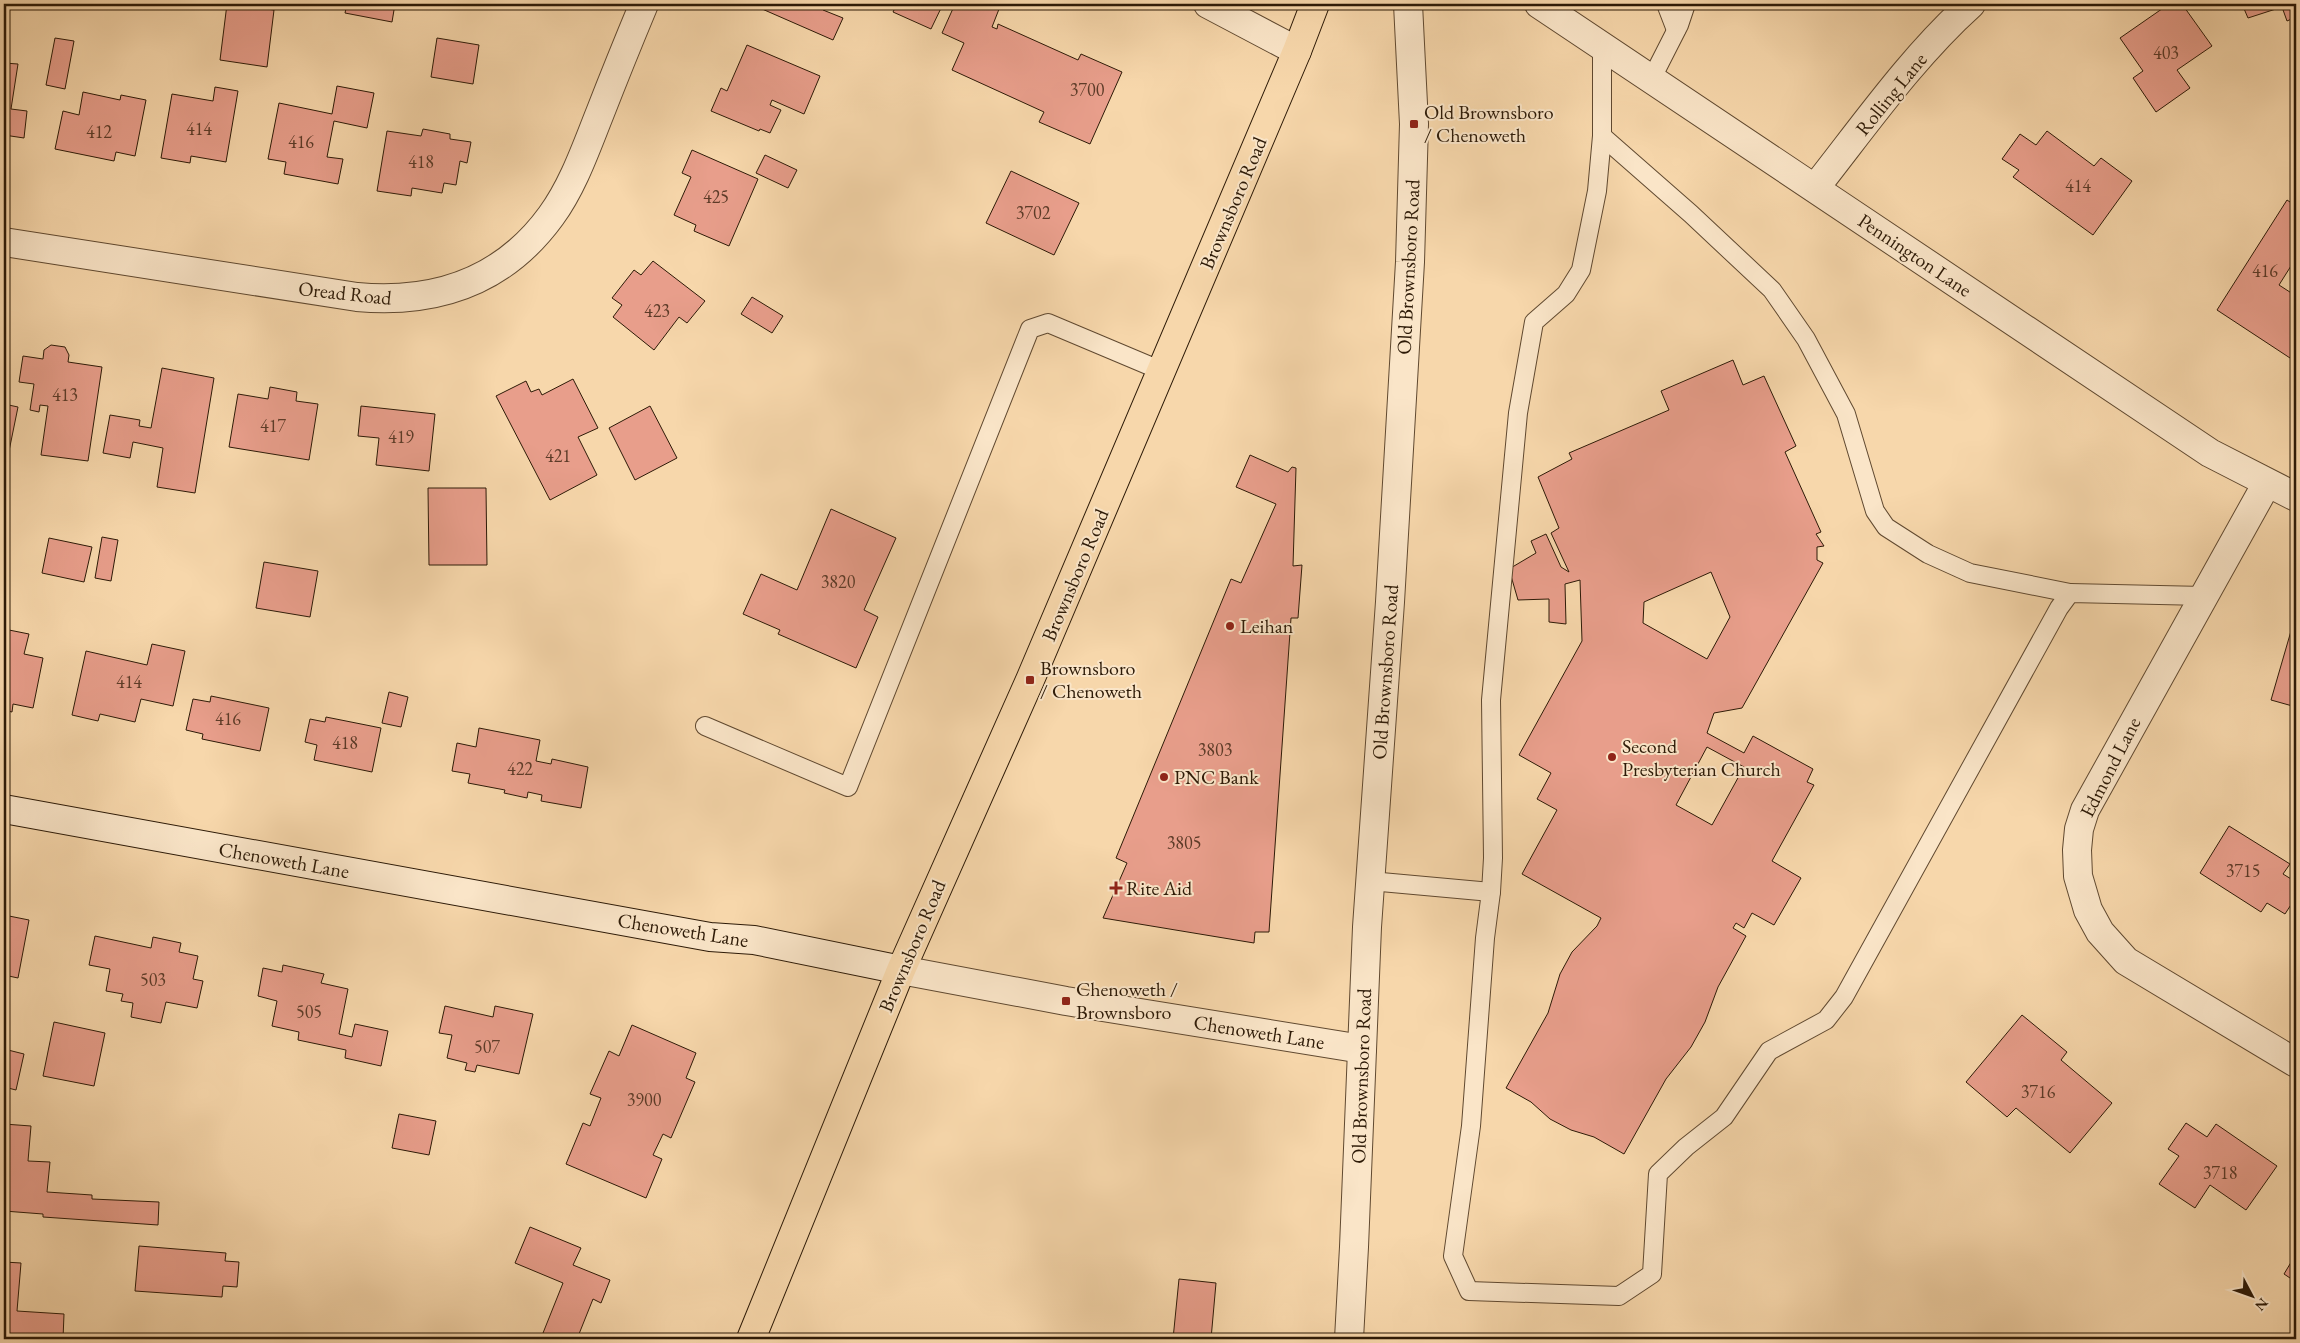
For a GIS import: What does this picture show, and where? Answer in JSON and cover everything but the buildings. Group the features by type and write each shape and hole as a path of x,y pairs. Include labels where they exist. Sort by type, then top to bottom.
{"main road":[{"name":"Brownsboro Road","path":"751,1339 901,970 1030,680 1297,51 1315,4"}],"street":[{"name":"Oread Road","path":"4,242 386,300 432,295 467,284 504,264 534,237 552,216 578,165 644,4"},
{"path":"1208,4 1297,51"},
{"name":"Old Brownsboro Road","path":"1349,1339 1370,881 1391,592 1410,262 1414,124 1408,4"},
{"name":"Pennington Lane","path":"1539,4 1602,44 2210,453 2296,497"},
{"name":"Rolling Lane","path":"1815,188 1901,80 1953,21 1972,4"},
{"name":"Edmond Lane","path":"2267,483 2085,810 2079,829 2076,850 2078,876 2088,910 2100,932 2126,961 2296,1064"},
{"name":"Chenoweth Lane","path":"4,809 710,937 754,940 901,970 1066,1000 1362,1049"}],"lane":[{"path":"1666,4 1676,30"},
{"path":"1652,78 1676,30 1686,4"},
{"path":"1602,44 1602,136 1597,191 1581,270 1566,294 1534,322 1518,413 1491,700 1493,858 1491,892 1485,938 1471,1126 1453,1256 1468,1291 1619,1296 1652,1274 1658,1174 1686,1147 1724,1117 1769,1051 1826,1020 1844,997 2059,608 2070,593"},
{"path":"1602,136 1691,214 1772,290 1806,338 1846,414 1875,511 1886,527 1928,554 1970,573 2070,593 2204,596"},
{"path":"704,726 848,787 1030,329 1048,323 1162,371"},
{"path":"1370,881 1491,892"}],"place":[{"name":"Old Brownsboro / Chenoweth","path":"1414,124"},
{"name":"Leihan","path":"1230,626"},
{"name":"Brownsboro / Chenoweth","path":"1030,680"},
{"name":"Second Presbyterian Church","path":"1612,757"},
{"name":"PNC Bank","path":"1164,777"},
{"name":"Rite Aid","path":"1116,888"},
{"name":"Chenoweth / Brownsboro","path":"1066,1001"}]}
